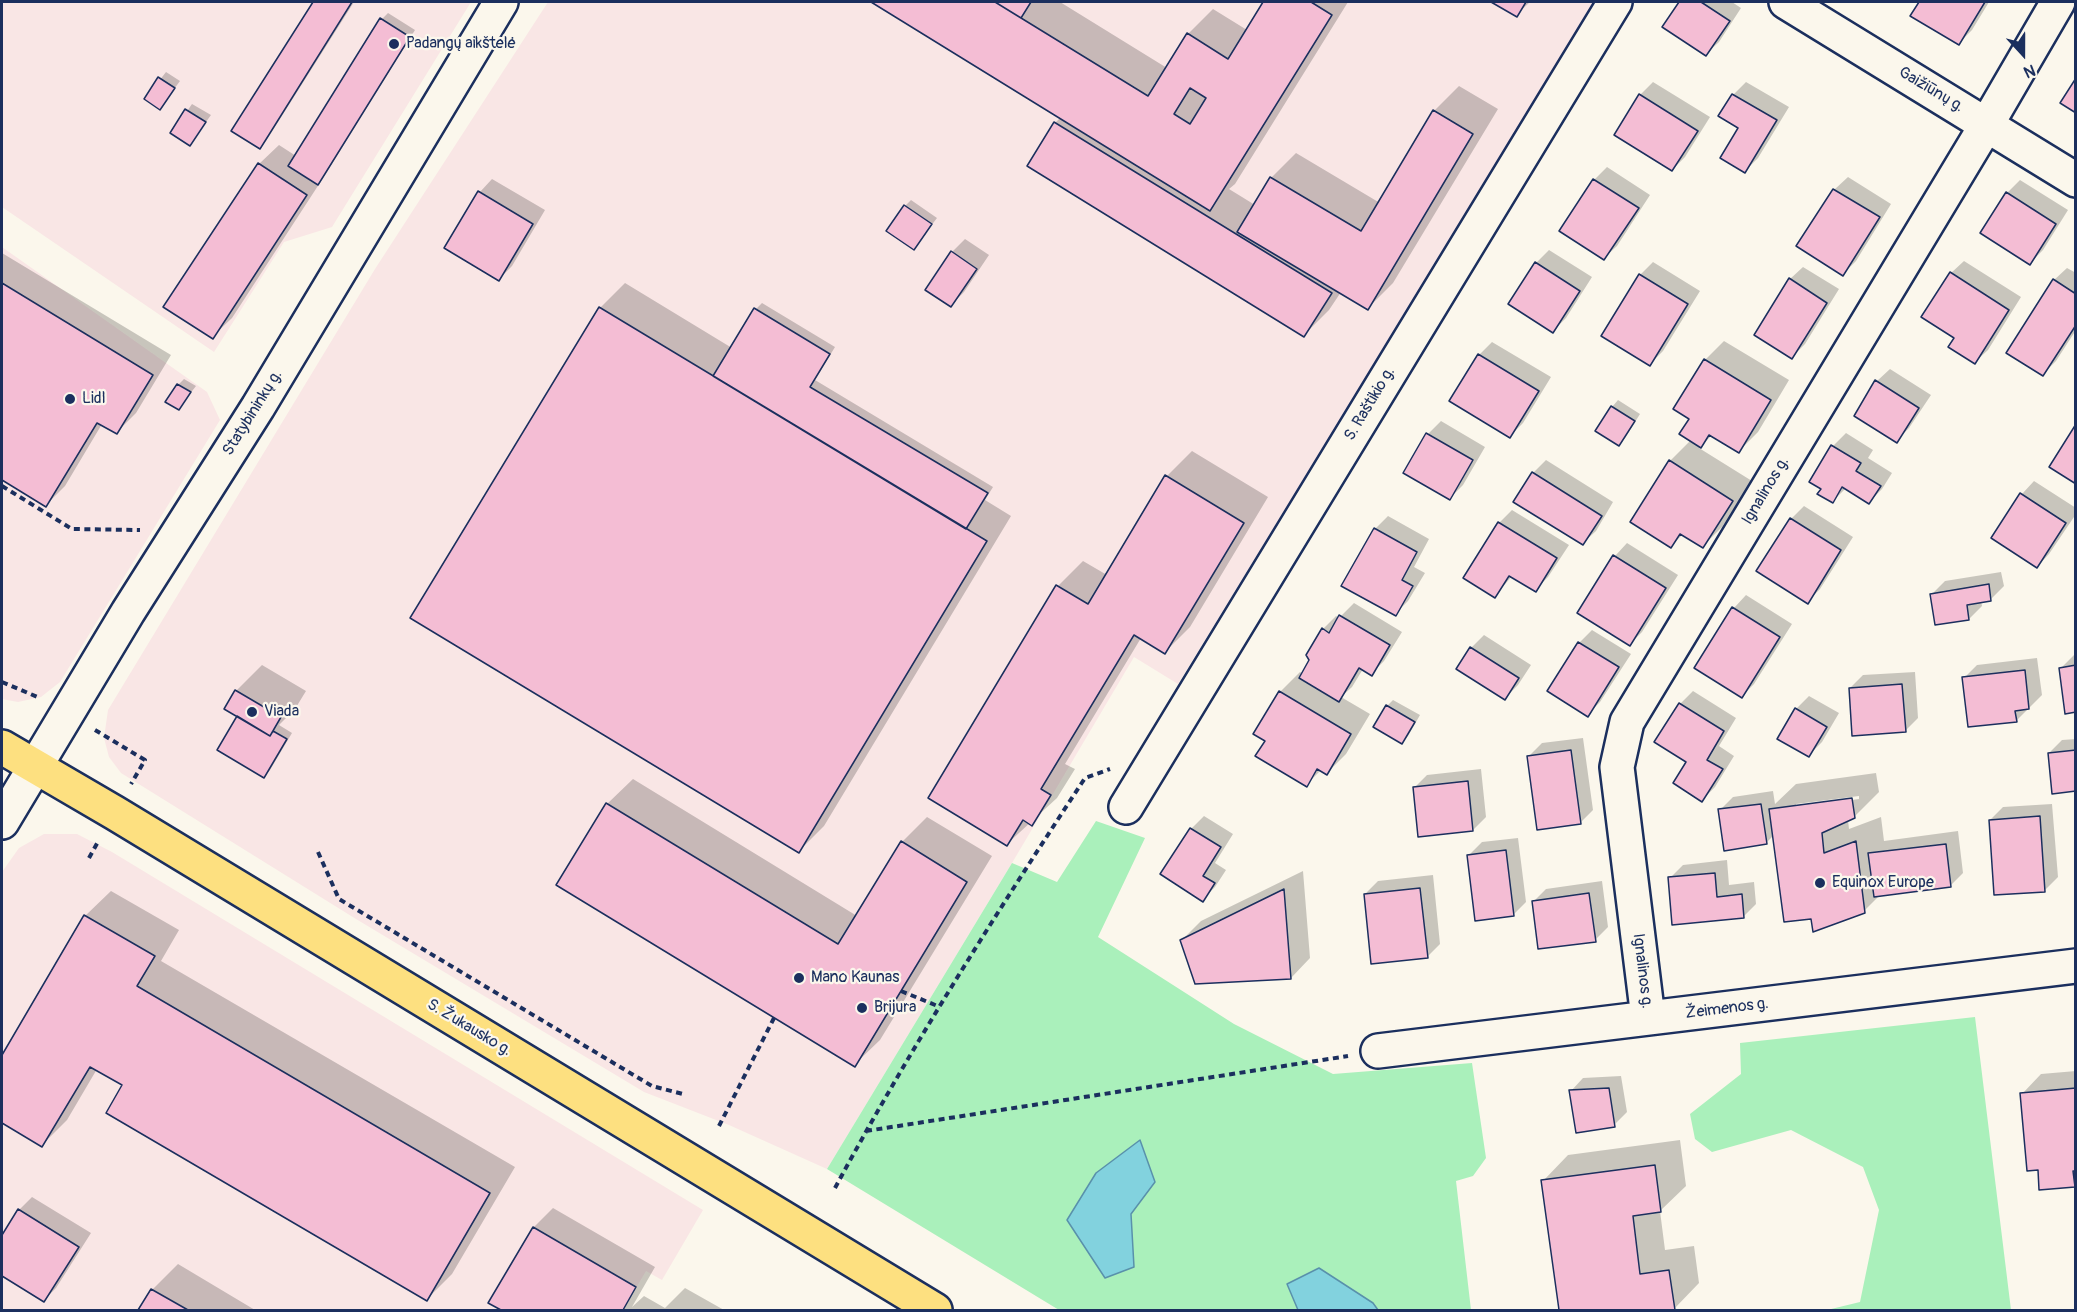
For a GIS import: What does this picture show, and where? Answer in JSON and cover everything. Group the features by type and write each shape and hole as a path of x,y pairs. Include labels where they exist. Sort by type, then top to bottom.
{"main road":[{"name":"S. Žukausko g.","path":"2,747 125,819 935,1311"}],"street":[{"name":"Statybininkų g.","path":"2,822 258,407 501,2"},
{"name":"S. Raštikio g.","path":"1126,807 1615,2"},
{"name":"Gaižiūnų g.","path":"1786,2 2076,180"},
{"name":"Ignalinos g.","path":"1648,1018 1617,767 1627,722 2058,2"},
{"name":"Žeimenos g.","path":"1378,1051 2076,966"}],"path":[{"path":"2,486 72,529 180,531"},
{"path":"835,1188 866,1131 994,917 1085,778 1160,751"},
{"path":"318,852 339,899 652,1086 683,1094"},
{"path":"901,991 940,1007"},
{"path":"719,1126 774,1018"},
{"path":"866,1131 1378,1051"}],"shaded area":[{"path":"2,2 471,2 332,227 284,242 214,352 2,207"},
{"path":"548,2 1596,2 1178,684 1134,657 827,1169 729,1125 644,1092 356,919 121,773 109,757 104,738 108,710 375,269"},
{"path":"2,247 207,392 220,420 60,682 41,697 18,702 2,699"},
{"path":"44,834 77,834 112,852 703,1210 662,1280 646,1271 623,1310 2,1310 2,872 19,848"}],"green space":[{"path":"1096,821 1145,838 1098,937 1234,1024 1333,1074 1472,1063 1486,1158 1473,1176 1456,1181 1471,1310 1059,1310 827,1169 1012,863 1057,882"},
{"path":"1975,1017 2011,1310 1827,1310 1860,1302 1879,1210 1863,1167 1791,1130 1712,1152 1695,1139 1690,1114 1741,1074 1740,1043"}],"water":[{"path":"1140,1140 1155,1182 1131,1214 1134,1267 1105,1278 1067,1220 1096,1173"},
{"path":"1319,1268 1373,1303 1378,1310 1298,1310 1287,1284"}],"building":[{"path":"313,2 352,2 260,149 231,131"},
{"path":"871,2 995,2 1148,96 1187,33 1228,59 1263,2 1311,2 1332,15 1210,211","holes":["1190,88 1206,98 1190,124 1174,114"]},
{"path":"995,2 1031,2 1021,18"},
{"path":"1491,2 1526,2 1517,17"},
{"path":"1679,2 1701,2 1730,21 1706,56 1662,27"},
{"path":"1919,2 1985,2 1959,45 1910,16"},
{"path":"380,18 410,37 318,185 288,166"},
{"path":"158,77 175,88 160,110 144,99"},
{"path":"2076,78 2076,113 2060,103"},
{"path":"1639,94 1698,131 1672,171 1614,135"},
{"path":"1732,94 1777,120 1745,173 1720,158 1738,128 1718,116"},
{"path":"185,109 206,122 190,146 170,133"},
{"path":"1433,110 1473,134 1368,310 1237,232 1270,177 1361,231"},
{"path":"1054,122 1332,293 1304,337 1027,166"},
{"path":"258,163 307,195 213,339 163,307"},
{"path":"1593,179 1639,208 1604,260 1559,231"},
{"path":"1833,189 1880,217 1843,276 1796,246"},
{"path":"478,191 533,224 499,281 444,248"},
{"path":"2006,192 2056,224 2030,265 1980,233"},
{"path":"904,205 932,224 914,250 886,231"},
{"path":"951,251 977,269 951,307 925,290"},
{"path":"1535,262 1580,291 1553,333 1508,304"},
{"path":"1950,272 2009,310 1975,364 1948,347 1954,338 1921,317"},
{"path":"1639,274 1688,304 1650,366 1601,336"},
{"path":"1789,278 1827,303 1792,359 1754,335"},
{"path":"2053,279 2076,294 2076,325 2043,376 2006,353"},
{"name":"Lidl","path":"2,283 153,375 117,434 97,423 46,507 2,480"},
{"path":"599,307 987,541 799,853 410,618"},
{"path":"754,308 830,354 810,387 988,493 966,529 713,376"},
{"path":"1478,354 1539,391 1510,438 1449,401"},
{"path":"1704,359 1771,400 1739,453 1709,435 1701,448 1679,434 1689,419 1673,409"},
{"path":"1875,380 1919,408 1897,443 1854,416"},
{"path":"177,384 191,392 179,410 165,402"},
{"path":"1611,406 1635,421 1619,446 1595,431"},
{"path":"2076,424 2076,484 2049,467"},
{"path":"1426,433 1473,460 1450,500 1403,473"},
{"path":"1831,445 1861,463 1856,471 1881,486 1869,504 1842,487 1833,503 1817,494 1821,489 1809,482"},
{"path":"1669,460 1733,501 1703,548 1680,534 1671,548 1630,522"},
{"path":"1532,472 1602,516 1583,545 1513,502"},
{"path":"1165,475 1244,523 1165,654 1134,635 1041,789 1051,795 1032,826 1023,820 1007,846 928,798 1056,585 1088,604"},
{"path":"2020,493 2066,523 2037,568 1991,538"},
{"path":"1790,518 1841,550 1808,604 1756,571"},
{"path":"1498,522 1557,558 1536,592 1509,576 1495,598 1463,578"},
{"path":"1374,528 1417,552 1402,580 1413,586 1396,616 1341,586"},
{"path":"1613,555 1666,588 1630,646 1577,613"},
{"path":"1989,584 1991,601 1967,605 1969,620 1935,625 1930,594"},
{"path":"1732,607 1780,637 1742,698 1694,668"},
{"path":"1339,615 1390,645 1372,676 1359,668 1339,702 1299,678 1309,660 1306,655 1322,628 1329,633"},
{"path":"1578,642 1619,667 1588,717 1547,691"},
{"path":"1470,647 1519,678 1505,700 1456,669"},
{"path":"2076,665 2076,712 2065,714 2059,668"},
{"path":"2025,670 2029,709 2015,711 2017,722 1968,727 1962,677"},
{"path":"1902,684 1906,732 1852,736 1849,688"},
{"name":"Viada","path":"235,690 281,717 270,736 224,709"},
{"path":"1279,691 1351,734 1327,775 1317,769 1307,787 1255,756 1265,741 1253,734"},
{"path":"1679,703 1724,731 1707,760 1723,769 1702,802 1673,783 1686,762 1654,742"},
{"path":"1386,705 1415,722 1402,744 1373,727"},
{"path":"1795,708 1827,727 1809,757 1777,739"},
{"path":"237,716 270,736 273,731 287,739 264,778 217,750"},
{"path":"1571,750 1581,824 1537,830 1527,756"},
{"path":"2076,750 2076,791 2052,794 2048,753"},
{"path":"1468,781 1473,831 1418,837 1413,787"},
{"name":"Equinox Europe","path":"1852,798 1855,818 1822,833 1824,853 1856,841 1865,913 1813,932 1811,919 1784,922 1769,809"},
{"path":"606,803 838,944 901,841 967,882 855,1067 556,885"},
{"path":"1761,804 1767,844 1724,851 1718,809"},
{"path":"2040,816 2045,892 1994,895 1989,820"},
{"path":"1190,828 1221,847 1203,876 1215,883 1203,902 1160,874"},
{"path":"1946,844 1951,887 1874,897 1868,853"},
{"path":"1506,850 1514,916 1475,921 1467,855"},
{"path":"1715,873 1717,897 1742,894 1744,918 1672,925 1668,877"},
{"path":"1420,888 1428,958 1371,964 1364,894"},
{"path":"1284,889 1291,979 1195,984 1180,940"},
{"path":"1589,893 1596,942 1538,949 1532,901"},
{"path":"84,915 155,956 137,986 490,1193 427,1301 106,1113 122,1085 90,1067 42,1147 2,1123 2,1055"},
{"path":"1609,1088 1615,1127 1576,1133 1569,1090"},
{"path":"2076,1088 2076,1171 2073,1171 2075,1187 2039,1190 2038,1170 2027,1171 2020,1093"},
{"path":"1655,1165 1661,1212 1633,1216 1640,1274 1669,1270 1675,1310 1559,1310 1541,1180"},
{"path":"18,1209 79,1247 44,1302 2,1276 2,1235"},
{"path":"533,1227 636,1287 623,1310 501,1310 488,1303"},
{"path":"151,1289 188,1310 138,1310"}],"place":[{"name":"Padangų aikštelė","path":"394,44"},
{"name":"Lidl","path":"70,399"},
{"name":"Viada","path":"252,712"},
{"name":"Equinox Europe","path":"1820,883"},
{"name":"Mano Kaunas","path":"799,978"},
{"name":"Brijura","path":"862,1008"}]}
